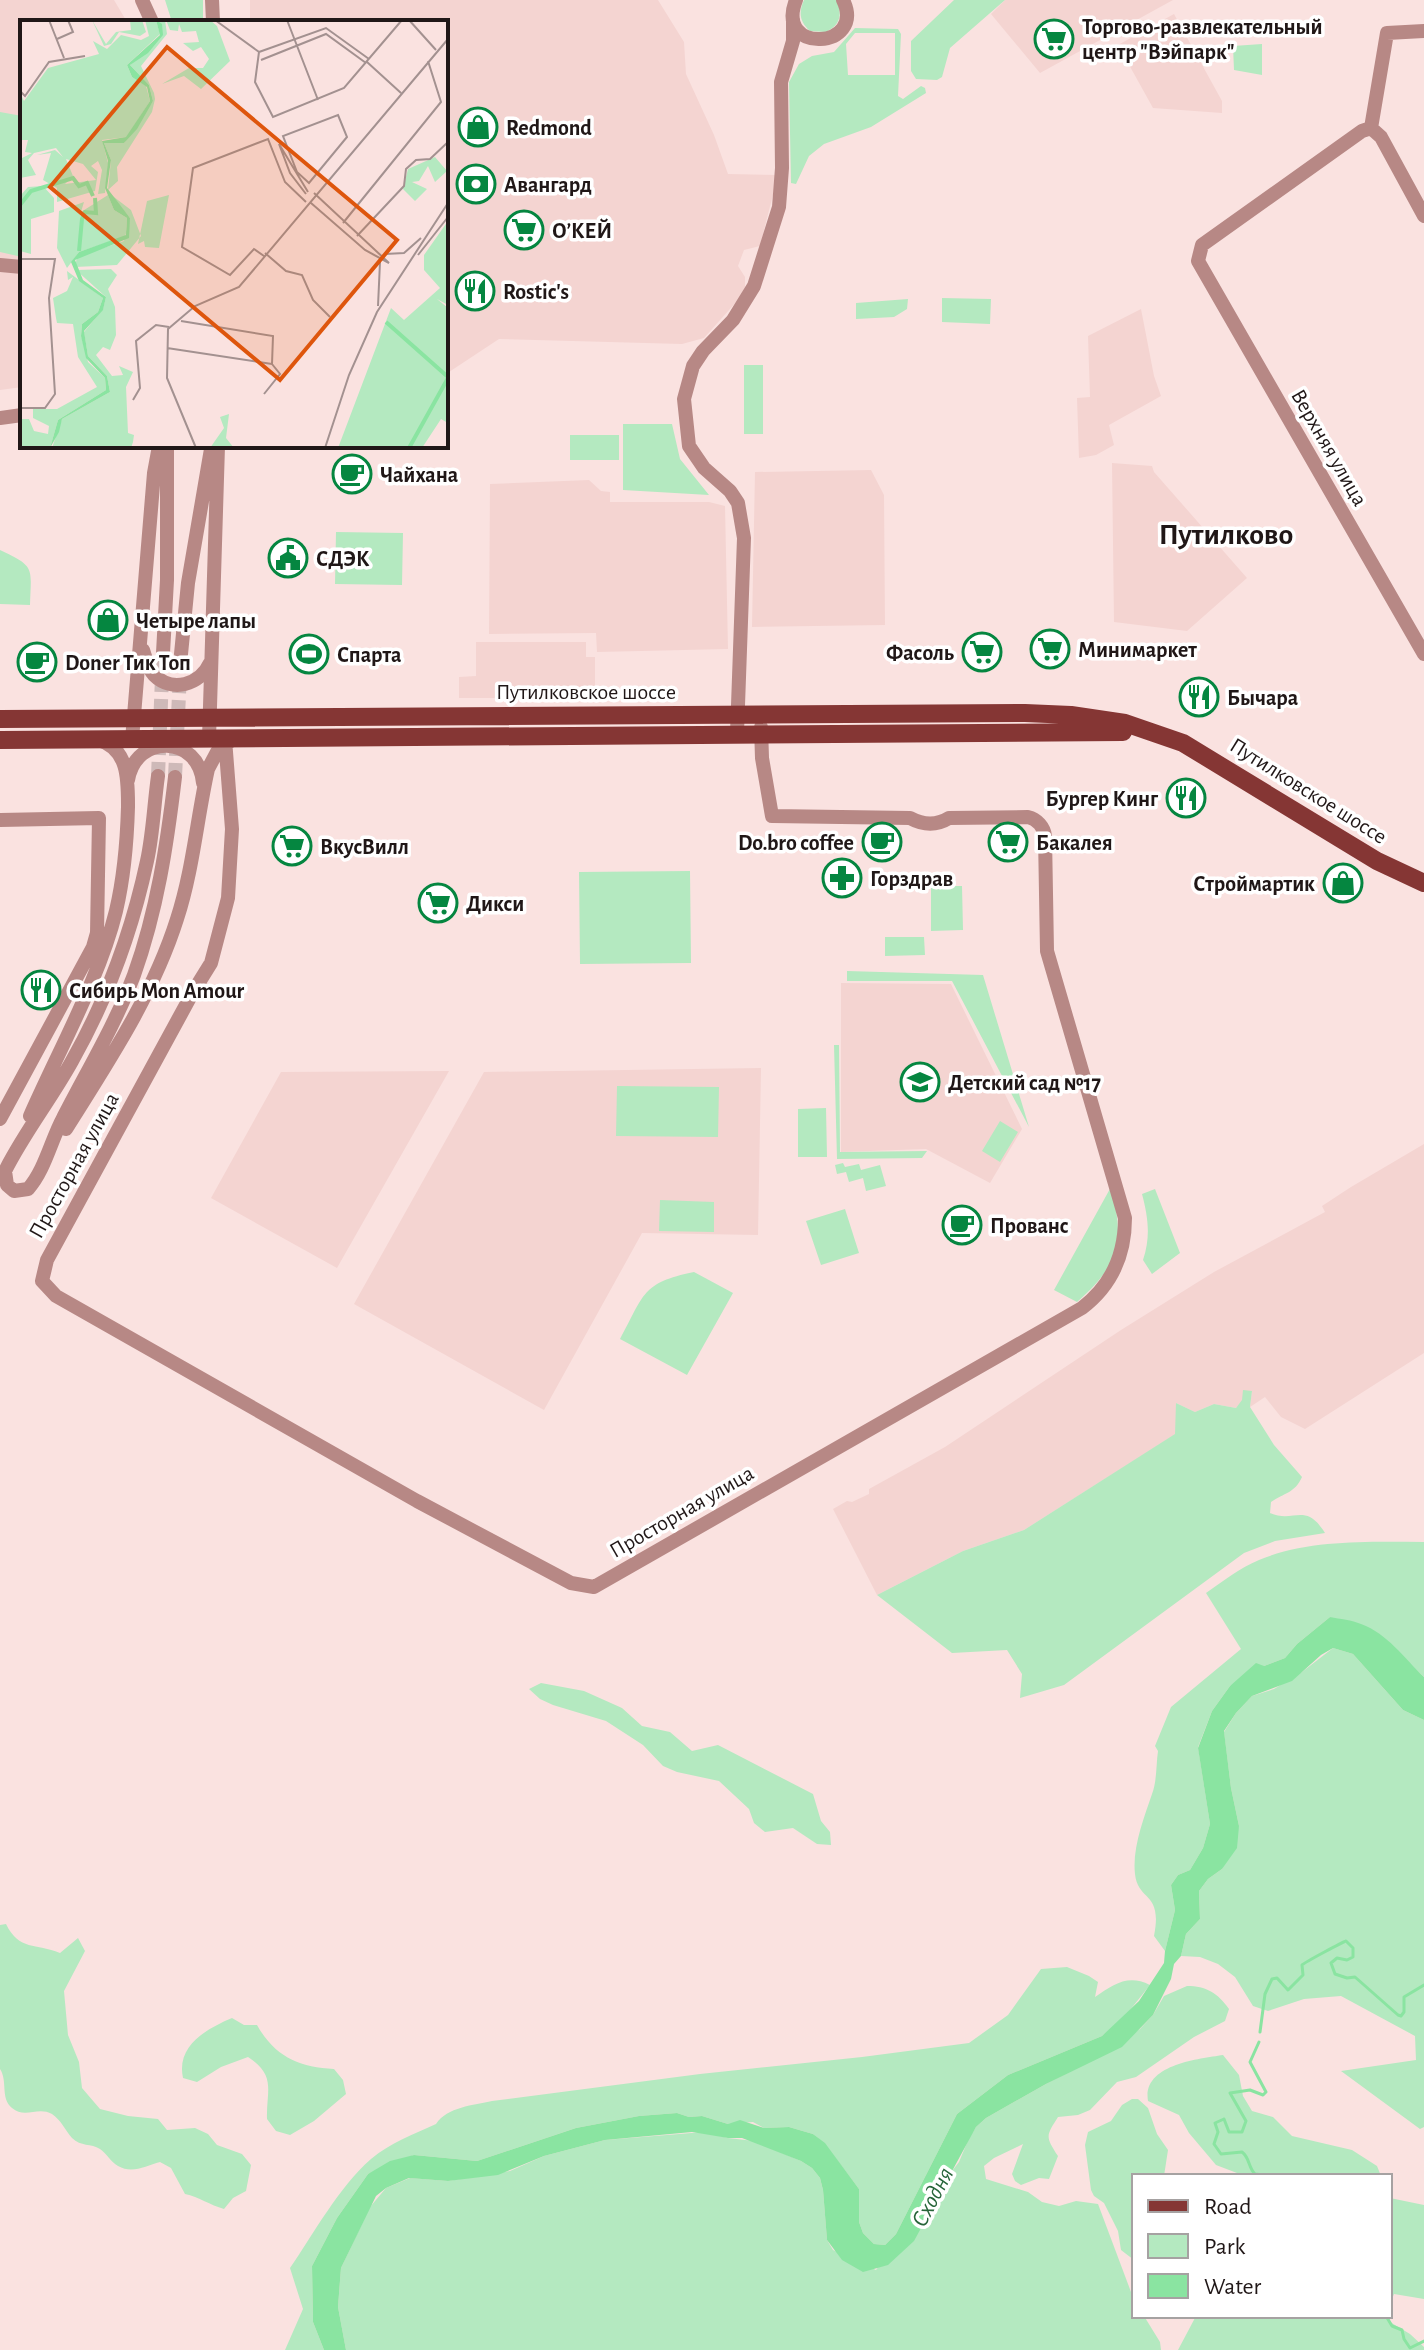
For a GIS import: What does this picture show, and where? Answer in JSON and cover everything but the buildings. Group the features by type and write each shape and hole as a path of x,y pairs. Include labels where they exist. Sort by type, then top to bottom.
{"main road":[{"name":"Путилковское шоссе","path":"0,719 761,724 1025,713 1071,715 1125,723 1169,737 1213,759 1377,861 1424,883"},
{"name":"Путилковское шоссе","path":"0,740 223,740 737,724"}],"street":[{"path":"145,0 151,20"},
{"path":"737,724 744,538 742,515 730,491 704,468 689,446 684,399 693,366 733,320 749,295 773,228 780,194 781,82 793,41 796,0"},
{"path":"786,64 801,47 814,40 826,40 842,28 847,15 843,0"},
{"path":"793,19 797,29 814,40"},
{"path":"1424,31 1387,33 1371,128 1381,137 1424,216"},
{"name":"Верхняя улица","path":"1371,128 1362,131 1202,245 1198,261 1424,654"},
{"path":"0,418 20,415"},
{"path":"132,740 159,448"},
{"path":"163,653 167,580 167,448"},
{"path":"181,654 188,583 211,448"},
{"path":"99,740 108,743 120,754 128,782 127,837 115,913 99,964 7,1167 5,1181 14,1191 28,1189 123,1037 149,989 178,919 204,787 211,760 223,740 209,718 218,448"},
{"path":"141,642 153,673 170,684 191,683 207,670 211,659"},
{"name":"Просторная улица","path":"223,740 232,829 228,898 211,963 47,1260 42,1281 56,1296 417,1501 571,1583 594,1587 1082,1308 1109,1281 1122,1252 1125,1218 1047,951 1046,839 1042,828 1037,821 1028,817 949,818 941,823 921,824 910,818 772,816 762,758 761,724"},
{"path":"128,782 137,759 149,749 165,746 180,748 193,757 201,771 204,787"},
{"path":"7,1167 72,1062 116,968 148,858 158,776"},
{"path":"38,1173 53,1136 113,1023 150,926 166,859 175,777"},
{"path":"0,820 99,818 97,933 93,947 0,1119"}],"shaded area":[{"path":"0,0 114,0 126,20 20,20 20,387 0,390"},
{"path":"250,0 658,0 684,42 686,74 728,174 778,175 760,246 744,250 738,266 745,277 745,287 738,300 704,338 682,344 499,339 448,373 448,20 250,20"},
{"path":"1005,0 1173,0 1040,73 991,14"},
{"path":"1174,14 1222,101 1222,113 1153,108 1118,45"},
{"path":"1141,309 1161,396 1109,425 1114,445 1096,455 1079,458 1077,398 1090,397 1088,336"},
{"path":"1112,463 1152,466 1247,578 1187,631 1114,622"},
{"path":"871,470 884,495 885,625 752,627 755,472"},
{"path":"589,480 601,491 610,492 610,502 709,502 725,506 728,649 597,652 596,633 489,634 490,484"},
{"path":"476,642 586,642 586,657 595,657 595,701 577,701 577,698 459,698 459,677 476,676"},
{"name":"Детский сад №17","path":"841,983 951,984 1022,1129 990,1183 926,1149 841,1152"},
{"path":"761,1068 758,1235 642,1233 544,1410 354,1304 484,1072"},
{"path":"449,1071 337,1268 211,1198 281,1072"},
{"path":"1424,1144 1424,1353 1305,1429 1281,1417 1265,1397 1250,1407 1252,1391 1236,1408 1214,1404 1195,1412 1176,1403 1176,1434 1024,1530 963,1551 877,1595 833,1509 869,1494 869,1489 945,1447 1214,1272 1325,1212 1322,1206"}],"green space":[{"path":"165,0 203,0 203,20 171,20"},
{"path":"804,0 837,0 840,15 837,22 826,32 810,31 801,17"},
{"path":"954,0 1005,0 950,48 942,77 937,80 916,79 911,71 911,41"},
{"path":"855,28 898,29 901,34 898,96 903,99 921,86 926,93 871,127 824,144 809,156 796,184 791,183 789,82 799,64 812,56 834,52","holes":["855,33 895,33 895,75 848,75 846,44"]},
{"path":"1262,44 1262,75 1234,70 1233,46"},
{"path":"0,112 20,116 20,257 0,252"},
{"path":"942,298 991,299 990,324 942,322"},
{"path":"908,299 907,309 894,317 856,319 856,303"},
{"path":"744,365 763,365 763,434 744,434"},
{"path":"623,424 672,424 680,459 709,495 623,490"},
{"path":"570,435 619,435 619,460 570,460"},
{"path":"336,532 403,533 402,585 335,584"},
{"path":"0,550 20,560 29,570 30,605 0,604"},
{"path":"690,871 691,963 580,964 579,872"},
{"path":"931,886 962,886 963,930 931,931"},
{"path":"885,937 924,937 925,955 885,956"},
{"path":"847,971 983,975 1029,1127 952,981 847,981"},
{"path":"834,1045 839,1045 840,1152 927,1151 922,1158 837,1159"},
{"path":"617,1086 719,1087 718,1137 616,1136"},
{"path":"826,1108 827,1157 798,1157 798,1109"},
{"path":"1000,1121 1018,1132 1000,1162 982,1151"},
{"path":"843,1163 845,1167 859,1164 861,1170 880,1165 886,1186 866,1191 863,1178 849,1182 846,1172 837,1174 835,1165"},
{"path":"1111,1187 1118,1223 1115,1251 1102,1276 1077,1302 1054,1290"},
{"path":"1155,1189 1180,1253 1152,1274 1143,1260 1148,1227 1142,1194"},
{"path":"660,1200 714,1202 714,1232 659,1231"},
{"path":"845,1209 859,1253 821,1265 806,1221"},
{"path":"694,1272 733,1293 687,1375 620,1339 646,1293 664,1281"},
{"path":"1243,1390 1252,1391 1250,1407 1274,1445 1302,1477 1293,1490 1271,1502 1270,1513 1311,1518 1325,1533 1275,1541 1244,1553 1064,1685 1020,1698 1022,1674 1007,1650 952,1653 877,1595 963,1551 1024,1530 1175,1434 1176,1403 1195,1412 1214,1404 1236,1408 1242,1400"},
{"path":"1424,1542 1424,1677 1330,1617 1285,1658 1230,1686 1212,1711 1198,1747 1210,1824 1203,1848 1190,1870 1178,1875 1171,1885 1175,1910 1165,1951 1154,1936 1156,1922 1153,1904 1140,1889 1135,1874 1137,1844 1155,1784 1158,1751 1155,1746 1171,1707 1241,1649 1206,1593 1252,1563 1298,1548 1340,1543"},
{"path":"1333,1648 1353,1654 1403,1710 1424,1720 1424,2127 1420,2129 1341,2071 1416,2060 1415,2036 1341,1996 1304,1999 1268,2011 1253,2006 1235,1977 1218,1964 1200,1957 1181,1956 1186,1934 1200,1919 1199,1891 1208,1879 1222,1869 1239,1826 1224,1732 1252,1696 1274,1689"},
{"path":"541,1683 584,1691 622,1708 642,1726 670,1732 692,1751 718,1745 813,1794 821,1821 830,1832 831,1845 817,1844 793,1828 765,1832 754,1823 749,1809 719,1781 663,1766 643,1745 606,1721 540,1699 529,1689"},
{"path":"6,1924 17,1939 29,1945 60,1953 78,1938 85,1951 64,1991 68,2035 79,2062 82,2088 100,2109 158,2119 167,2130 195,2128 208,2134 217,2145 242,2154 251,2165 246,2191 233,2198 224,2209 185,2194 171,2168 160,2162 139,2168 123,2168 100,2149 75,2141 52,2114 17,2111 8,2104 0,2069 0,1925"},
{"path":"1067,1967 1098,1982 1095,1997 1128,1981 1150,1985 1122,2020 1102,2036 1008,2075 957,2114 896,2234 885,2245 874,2244 863,2233 859,2222 859,2189 825,2144 813,2134 789,2127 764,2128 753,2122 728,2124 677,2113 639,2116 576,2128 477,2161 414,2155 368,2174 337,2218 312,2266 313,2322 324,2350 285,2350 303,2309 290,2268 328,2211 348,2183 378,2153 436,2124 454,2110 492,2101 969,2043 1008,2015 1041,1969"},
{"path":"1187,1986 1200,1987 1211,1992 1229,2009 1225,2021 1194,2037 1136,2077 1117,2082 1090,2110 1058,2117 1049,2136 1058,2156 1049,2179 1039,2178 1021,2185 1015,2181 1012,2174 1023,2144 984,2166 986,2179 1028,2192 1042,2202 1059,2206 1076,2201 1098,2204 1132,2295 1132,2318 1145,2318 1160,2342 1161,2350 346,2350 338,2307 341,2268 370,2207 386,2188 410,2178 448,2181 510,2171 544,2156 605,2140 704,2132 754,2141 801,2161 820,2178 827,2240 833,2250 876,2270 959,2162 976,2127 986,2118 1097,2058 1140,2029 1164,1996"},
{"path":"232,2018 244,2025 257,2025 272,2045 299,2063 334,2069 343,2080 346,2094 314,2121 290,2135 276,2131 267,2119 266,2078 248,2057 221,2067 197,2082 183,2078 184,2057 195,2040"},
{"path":"1223,2055 1239,2075 1243,2096 1252,2111 1273,2117 1292,2136 1352,2150 1377,2166 1380,2174 1237,2174 1216,2165 1189,2133 1179,2115 1148,2101 1148,2089 1162,2072 1199,2059"},
{"path":"1138,2099 1148,2108 1157,2134 1168,2150 1164,2174 1132,2174 1132,2258 1121,2250 1118,2231 1104,2203 1091,2190 1085,2145 1088,2132 1111,2121 1122,2105"},
{"path":"1392,2198 1424,2205 1424,2299 1394,2294 1392,2299"},
{"path":"1195,2318 1389,2318 1390,2322 1424,2347 1424,2350 1178,2350"}],"water":[{"name":"Сходня","path":"1330,1617 1371,1628 1424,1677 1424,1720 1403,1710 1353,1654 1333,1648 1292,1681 1252,1696 1224,1731 1239,1826 1237,1848 1222,1869 1208,1879 1199,1891 1200,1919 1186,1934 1181,1956 1174,1964 1171,1979 1153,2015 1122,2047 1046,2084 986,2118 976,2127 914,2241 888,2265 863,2272 842,2260 827,2240 820,2178 801,2161 742,2138 692,2132 605,2140 544,2156 498,2175 448,2181 409,2178 386,2188 376,2196 341,2268 338,2307 346,2350 324,2350 313,2322 312,2266 337,2218 368,2174 390,2161 414,2155 477,2161 576,2128 639,2116 677,2113 728,2124 740,2120 764,2128 789,2127 813,2134 825,2143 859,2189 859,2222 863,2233 874,2244 885,2245 896,2234 957,2114 1008,2075 1102,2036 1139,2001 1164,1963 1175,1910 1171,1885 1178,1875 1190,1870 1203,1848 1210,1824 1198,1748 1212,1711 1230,1686 1256,1663 1264,1666 1285,1658"}],"waterway":[{"path":"1260,2032 1265,1994 1272,1979 1277,1978 1288,1990 1303,1975 1302,1965 1346,1941 1353,1948 1353,1957 1347,1960 1337,1958 1331,1963 1335,1974 1355,1977 1398,2015 1404,2012 1404,1997 1424,1985"},
{"path":"1255,2174 1242,2152 1221,2154 1214,2144 1218,2132 1215,2123 1224,2119 1229,2132 1242,2132 1246,2121 1230,2093 1250,2090 1263,2095 1266,2092 1250,2062 1259,2042"},
{"path":"1387,2318 1392,2326 1402,2330 1410,2348 1424,2341"}],"tunnel":[{"path":"158,776 163,653"},
{"path":"175,777 181,654"}],"place":[{"name":"Торгово-развлекательный центр \"Вэйпарк\"","path":"1054,39"},
{"name":"Redmond","path":"478,127"},
{"name":"Авангард","path":"476,184"},
{"name":"О’КЕЙ","path":"524,230"},
{"name":"Rostic's","path":"475,291"},
{"name":"Чайхана","path":"352,474"},
{"name":"СДЭК","path":"288,558"},
{"name":"Четыре лапы","path":"108,620"},
{"name":"Минимаркет","path":"1050,649"},
{"name":"Фасоль","path":"982,652"},
{"name":"Спарта","path":"309,654"},
{"name":"Doner Тик Топ","path":"37,662"},
{"name":"Бычара","path":"1199,697"},
{"name":"Бургер Кинг","path":"1186,798"},
{"name":"Do.bro coffee","path":"882,842"},
{"name":"Бакалея","path":"1008,842"},
{"name":"ВкусВилл","path":"292,846"},
{"name":"Горздрав","path":"842,878"},
{"name":"Строймартик","path":"1343,883"},
{"name":"Дикси","path":"438,903"},
{"name":"Сибирь Mon Amour","path":"41,990"},
{"name":"Детский сад №17","path":"920,1082"},
{"name":"Прованс","path":"962,1225"}],"district":[{"name":"Путилково","path":"1226,534"}]}
